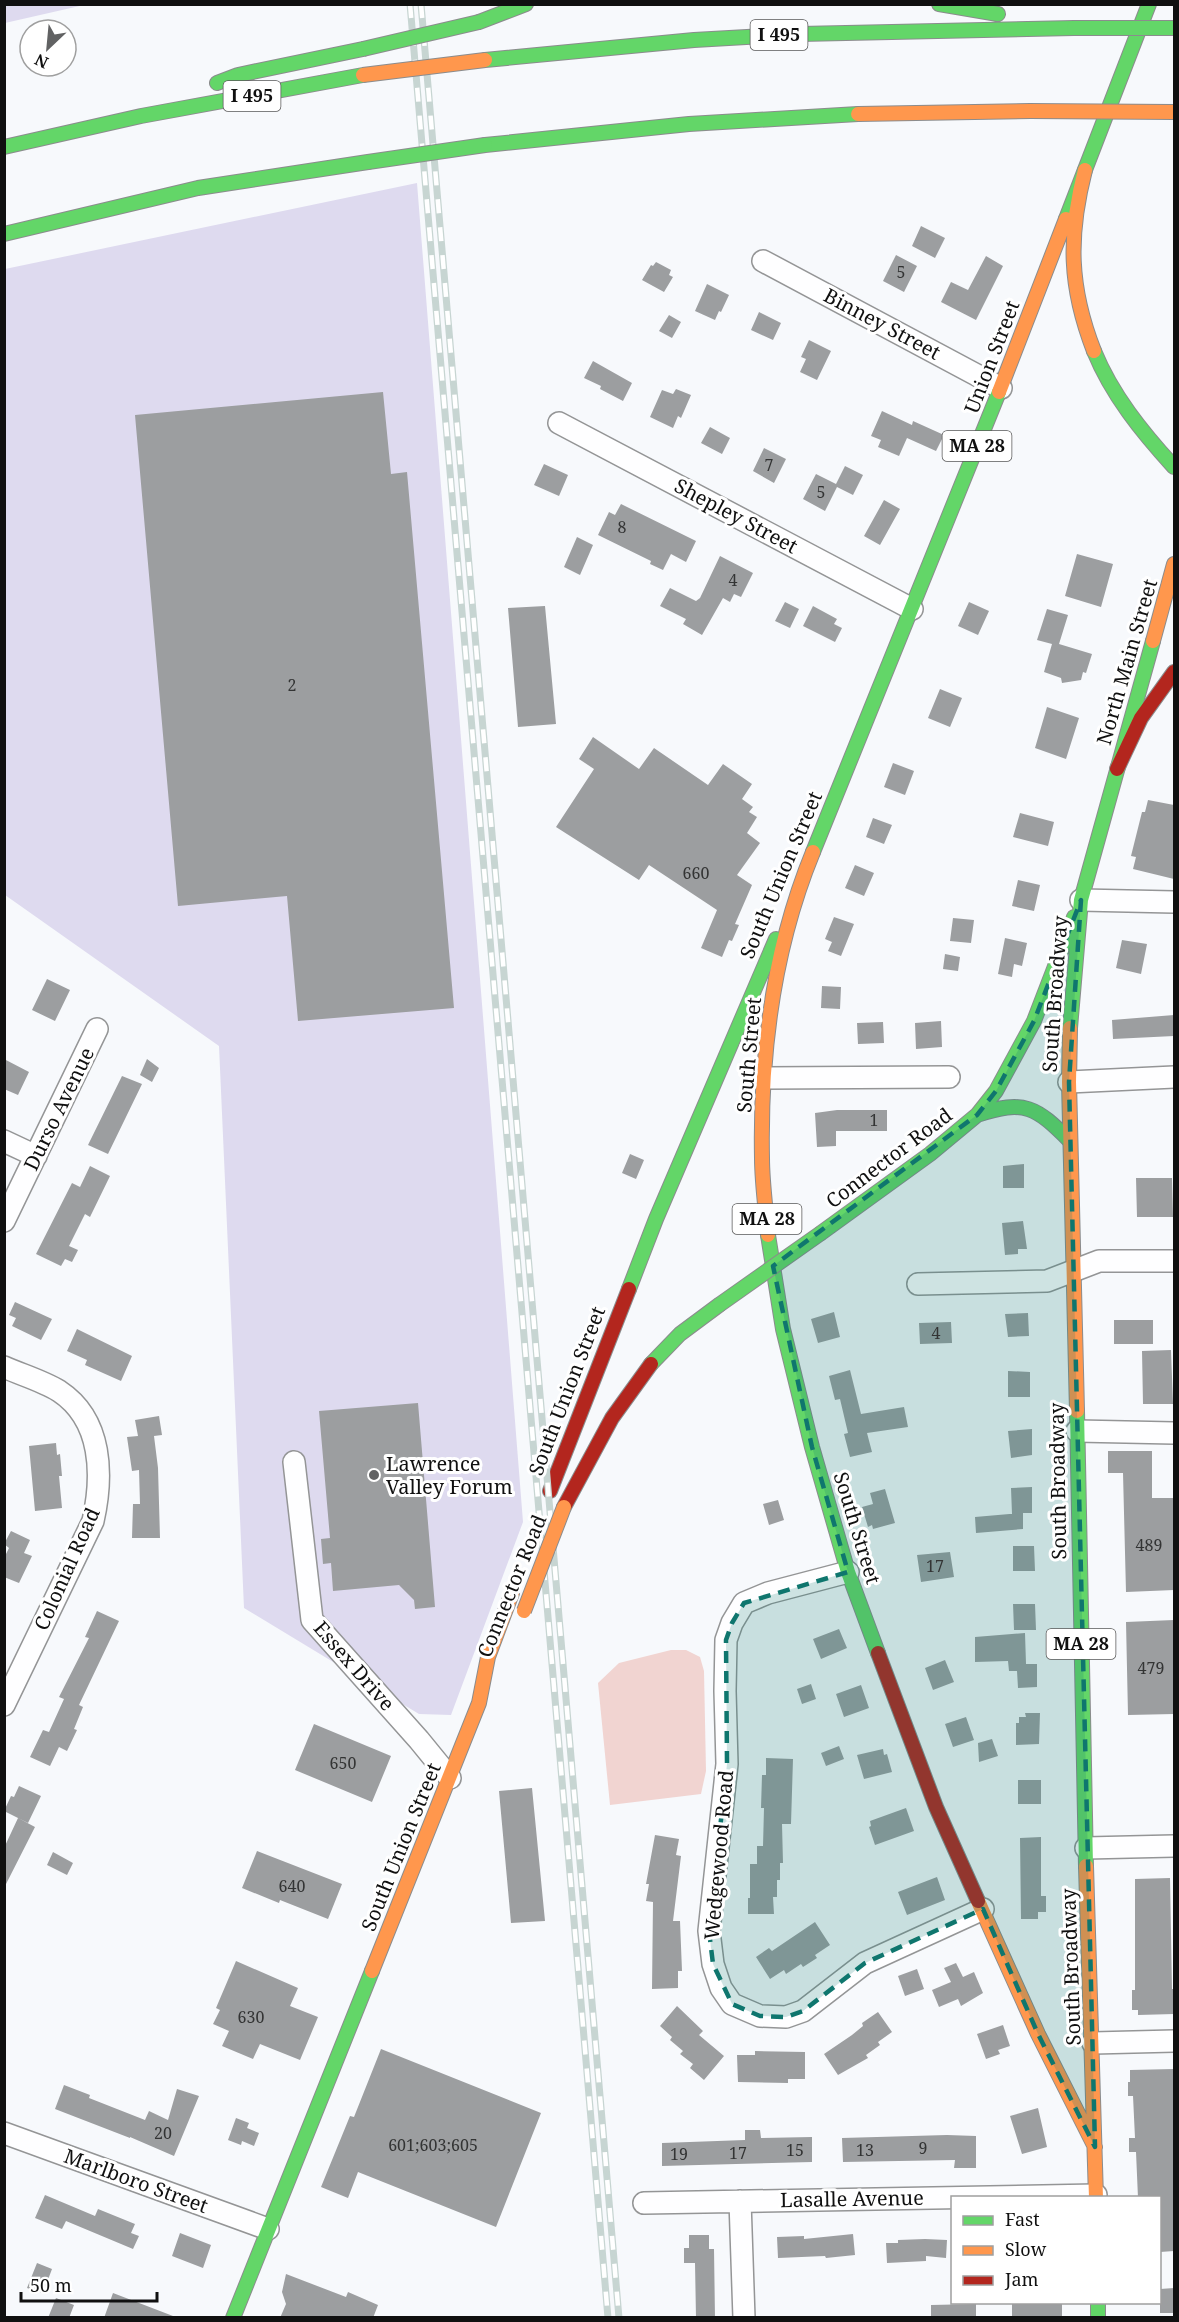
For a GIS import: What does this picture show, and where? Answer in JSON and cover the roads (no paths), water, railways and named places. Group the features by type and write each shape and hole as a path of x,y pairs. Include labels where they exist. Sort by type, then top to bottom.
{"main road":[{"path":"206,87 238,75 479,22 526,4"},
{"path":"939,4 1074,28"},
{"name":"Union Street","path":"866,721 1001,388 1149,4"},
{"name":"I 495","path":"4,147 141,116 363,75 485,60 694,40 800,34 1174,28"},
{"path":"141,116 187,95"},
{"path":"4,234 198,188 485,145 720,121 914,111 1174,112"},
{"path":"1085,170 1077,200 1072,240 1073,267 1081,313 1099,363 1112,388 1142,432 1174,468"},
{"name":"North Main Street","path":"1117,769 1174,564"},
{"path":"1117,769 1138,723 1174,672"},
{"name":"South Union Street","path":"548,1497 656,1219 801,881 866,721"},
{"name":"South Broadway","path":"1096,2196 1095,2146 1077,2047 1086,1848 1075,1271 1069,1082 1070,1017 1082,900 1117,769"},
{"name":"South Street","path":"801,881 776,980 764,1078 762,1158 768,1239 782,1318 812,1447 848,1572 936,1807 1038,2034 1095,2146"},
{"name":"Connector Road","path":"522,1617 564,1507 601,1434 640,1376 675,1337 930,1154 977,1115 996,1091 1030,1028 1082,900"},
{"path":"977,1115 1000,1106 1031,1108 1044,1114 1070,1141"},
{"name":"South Union Street","path":"233,2318 479,1703 488,1657 514,1588"},
{"name":"Connector Road","path":"479,1703 502,1665"},
{"path":"1038,2034 1077,2047"}],"street":[{"name":"Binney Street","path":"762,261 1001,388"},
{"name":"Shepley Street","path":"559,423 912,609"},
{"path":"1082,900 1174,902"},
{"name":"Durso Avenue","path":"4,1221 97,1029"},
{"path":"764,1078 949,1077"},
{"path":"1069,1082 1174,1077"},
{"path":"4,1141 36,1156"},
{"path":"918,1284 1047,1281 1100,1261 1174,1261"},
{"name":"Colonial Road","path":"4,1367 60,1392 78,1410 94,1438 100,1467 98,1497 93,1521 4,1705"},
{"path":"1077,1431 1174,1433"},
{"name":"Essex Drive","path":"294,1462 312,1620 450,1778"},
{"name":"Wedgewood Road","path":"848,1572 768,1593 744,1603 732,1623 726,1640 727,1764 709,1931 713,1964 721,1988 732,2004 760,2016 786,2017 802,2011 865,1963 983,1909"},
{"path":"1086,1848 1174,1846"},
{"path":"1077,2047 1174,2041"},
{"name":"Marlboro Street","path":"4,2133 268,2229"},
{"name":"Lasalle Avenue","path":"644,2203 951,2198"},
{"path":"740,2201 744,2318"}],"railway":[{"path":"410,4 608,2318"},
{"path":"421,4 619,2318"}],"place":[{"name":"Lawrence Valley Forum","path":"374,1475"}]}
